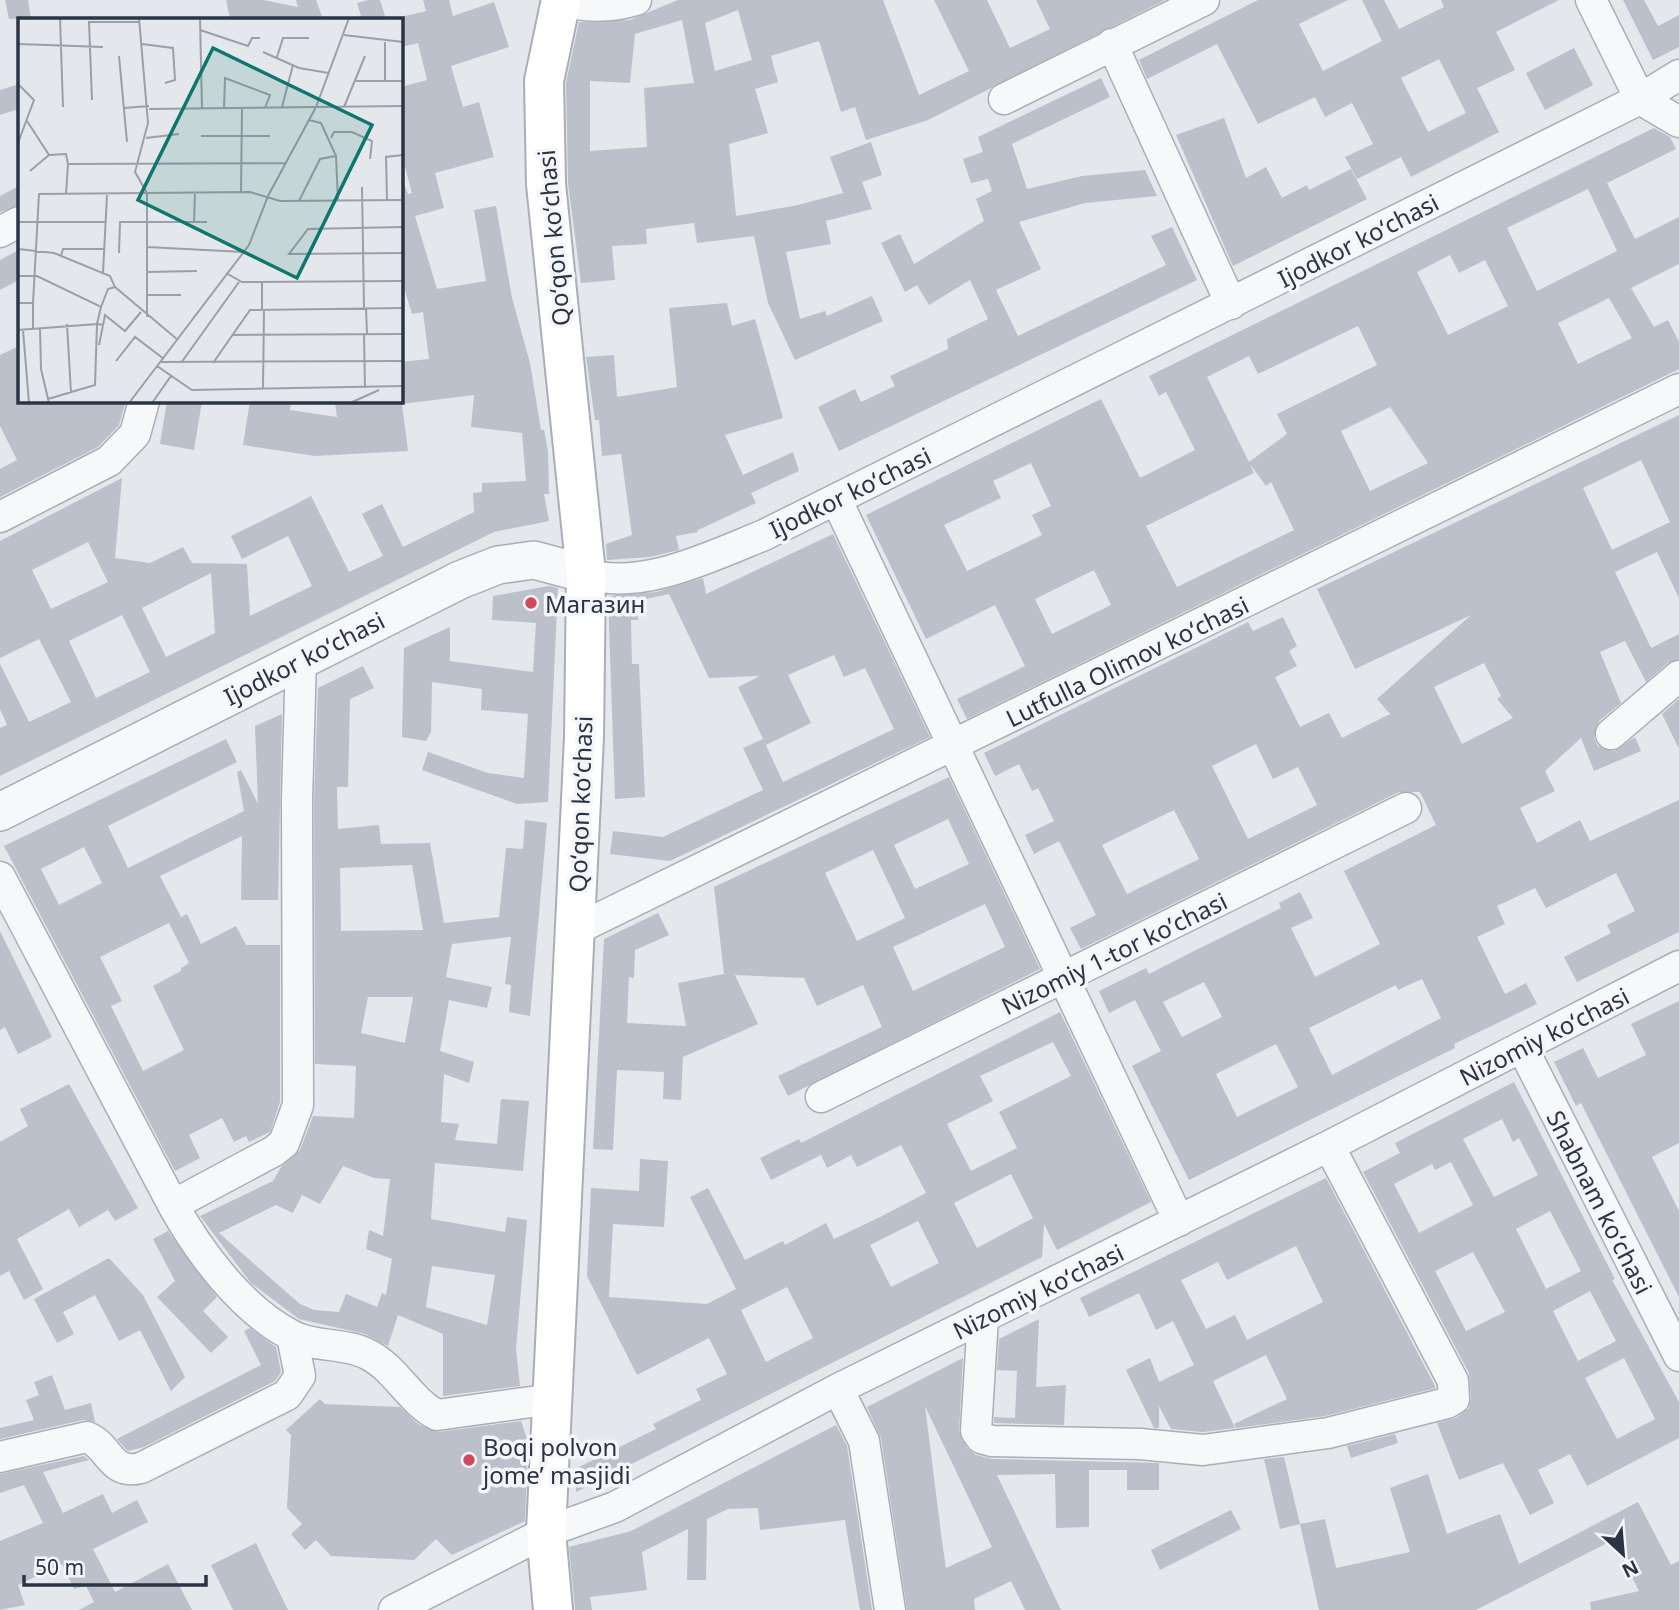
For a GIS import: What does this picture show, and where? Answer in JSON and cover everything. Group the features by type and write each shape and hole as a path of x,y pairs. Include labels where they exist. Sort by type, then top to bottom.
{"main road":[{"name":"Qoʻqon koʻchasi","path":"553,1610 545,1532 584,737 586,575 546,184 544,80 560,1"}],"street":[{"path":"560,1 585,7 618,5 636,0"},
{"path":"1004,99 1204,0"},
{"path":"1591,0 1640,99 1679,122"},
{"path":"1112,44 1231,304"},
{"name":"Ijodkor koʻchasi","path":"0,812 301,658 460,580 498,565 534,560 606,580 630,579 702,561 764,535 1640,99 1679,75"},
{"path":"0,232 18,223"},
{"name":"Lutfulla Olimov koʻchasi","path":"575,930 1679,389"},
{"path":"0,517 116,456 135,434 144,402"},
{"path":"836,499 1179,1221"},
{"path":"173,1205 274,1151 284,1143 296,1115 297,799 301,658"},
{"path":"1611,734 1679,676"},
{"name":"Nizomiy 1-tor koʼchasi","path":"821,1097 1406,808"},
{"path":"0,877 197,1249 264,1317 292,1336 370,1355 425,1409 437,1415 553,1399"},
{"name":"Nizomiy koʻchasi","path":"394,1610 545,1532 615,1507 838,1389 1329,1146 1679,966"},
{"name":"Shabnam koʻchasi","path":"1522,1047 1679,1356"},
{"path":"983,1317 976,1431 981,1438 992,1441 1140,1444 1203,1450 1328,1433 1447,1403 1454,1399 1453,1381 1329,1146"},
{"path":"0,1457 87,1437 97,1442 120,1468 141,1468 287,1395 300,1376 292,1336"},
{"path":"838,1389 864,1441 890,1610"}],"building":[{"path":"5,0 28,0 31,18 9,19"},
{"path":"226,0 263,0 298,7 296,0 316,0 323,18 230,18"},
{"path":"380,0 386,18 362,18 357,3"},
{"path":"423,0 449,0 453,16 494,2 509,47 451,66 463,107 479,102 494,157 435,173 444,208 415,216 437,289 486,281 474,210 496,206 512,298 530,363 541,430 544,430 548,451 549,494 544,494 549,521 494,532 0,776 0,728 7,725 0,709 0,664 29,722 71,702 39,639 0,658 0,541 122,478 115,558 150,563 183,547 192,563 247,564 250,616 312,586 288,536 242,559 231,536 311,496 349,572 383,556 362,514 382,504 403,547 474,512 473,493 482,492 482,483 526,481 522,433 471,427 474,395 402,404 408,451 315,456 243,445 250,402 291,402 290,410 337,417 335,402 402,402 402,362 429,359 423,312 412,314 402,281 402,187 405,186 408,194 412,193 402,156 402,87 427,80 418,43 402,47 401,17 426,11","holes":["88,542 108,582 51,609 32,570","211,573 215,633 166,657 142,608","122,615 150,672 96,698 69,641"]},
{"path":"678,0 883,0 919,95 969,71 934,0 987,0 1010,48 1050,29 1036,0 1165,0 928,120 866,140 855,107 841,112 819,41 771,56 778,82 755,89 768,133 729,144 736,216 798,205 843,193 830,157 871,142 882,175 862,182 872,209 826,221 831,244 786,252 800,319 825,311 827,316 872,296 883,321 795,360 768,303 754,236 697,243 694,223 646,229 647,244 612,246 615,280 581,283 568,183 566,83 579,22 630,20","holes":["738,10 752,60 715,71 705,23","682,20 694,83 644,88 647,147 590,151 590,81 630,83 635,34"]},
{"path":"1258,0 1348,0 1299,24 1323,71 1382,41 1362,0 1384,0 1399,29 1444,7 1441,0 1559,0 1496,32 1515,70 1477,88 1499,132 1411,177 1401,157 1357,179 1345,157 1373,144 1352,103 1325,117 1315,97 1258,124 1217,44 1147,79 1139,60","holes":["1439,59 1466,113 1428,132 1401,78"]},
{"path":"1623,0 1644,0 1658,26 1679,15 1679,47 1653,60"},
{"path":"1574,48 1593,85 1545,110 1526,73"},
{"path":"1101,78 1110,97 1012,144 1027,189 1082,176 1145,170 1157,196 1085,203 1019,222 1041,269 996,290 1018,336 1166,265 1151,236 1172,227 1197,280 839,451 818,407 855,389 861,402 895,386 890,376 948,349 947,339 988,319 970,280 929,305 917,285 905,292 881,243 900,234 914,264 984,221 976,199 992,191 988,179 971,183 963,159 983,152 978,137"},
{"path":"18,84 18,109 0,115 0,90"},
{"path":"1224,118 1246,178 1266,167 1282,198 1307,185 1309,190 1351,169 1367,199 1233,266 1176,135"},
{"path":"1654,128 1670,137 1676,149 1607,183 1635,239 1679,217 1679,264 1631,288 1654,327 1668,320 1679,342 1679,369 967,719 957,699 1025,666 995,605 926,639 866,515 1101,399 1140,478 1195,450 1166,392 1159,396 1149,376","holes":["1588,189 1617,251 1537,291 1507,228","1450,255 1459,273 1485,260 1508,306 1448,335 1417,272","1609,298 1632,338 1578,364 1558,323","1358,326 1377,365 1277,414 1287,434 1249,462 1207,377 1249,356 1258,374","1390,407 1428,463 1370,491 1341,431","1031,463 1051,506 1032,515 1042,535 967,571 944,525 1001,498 993,481","1250,464 1266,486 1271,482 1294,530 1177,587 1146,526 1254,473","1094,570 1111,605 1052,634 1035,599"]},
{"path":"18,187 18,205 0,212 0,196"},
{"path":"18,251 18,281 0,290 0,260"},
{"path":"727,303 732,326 755,319 783,418 725,435 743,475 793,452 799,471 751,493 756,503 698,532 676,536 679,550 650,557 607,560 606,544 632,535 621,454 602,456 599,420 595,420 586,357 614,355 617,397 677,387 669,308"},
{"path":"18,346 18,402 126,402 119,425 98,447 0,497 0,469 17,460 0,426 0,355"},
{"path":"167,402 202,402 194,450 160,444"},
{"path":"1679,415 1679,598 1657,552 1615,572 1651,648 1679,634 1679,659 1668,663 1646,682 1625,641 1600,652 1621,703 1599,721 1594,738 1598,746 1614,751 1635,737 1641,751 1594,771 1581,738 1545,771 1555,791 1520,808 1537,843 1580,820 1590,841 1679,800 1679,932 1577,982 1564,957 1611,933 1607,925 1635,911 1616,873 1546,908 1535,888 1497,906 1505,924 1477,937 1505,994 1526,983 1537,1004 1454,1044 1455,1048 1189,1180 1132,1066 1161,1051 1135,1000 1109,1013 1099,991 1146,968 1149,974 1281,908 1279,903 1300,892 1313,918 1291,928 1315,977 1380,944 1344,871 1436,825 1420,792 1399,792 1081,949 1070,928 1096,915 1059,841 1034,854 1025,835 1054,821 1038,788 1032,791 1019,764 995,776 984,753 1248,622 1253,631 1283,617 1297,646 1289,651 1297,666 1275,677 1300,727 1329,713 1342,738 1390,714 1377,699 1471,615 1355,669 1317,589","holes":["1641,460 1670,522 1612,550 1583,488","1484,663 1501,696 1497,699 1513,718 1462,744 1434,687","1256,744 1273,779 1298,767 1317,805 1248,839 1212,766","1174,810 1199,859 1127,894 1102,845","1422,979 1441,1018 1332,1075 1309,1028 1396,985 1398,990","1204,982 1222,1017 1182,1037 1163,1002","1276,1044 1298,1087 1237,1117 1216,1074"]},
{"path":"833,534 930,737 670,861 610,854 613,831 663,837 763,790 743,748 763,739 783,782 894,729 865,668 844,677 834,655 788,675 811,723 766,745 738,687 760,676 709,678 669,594 637,601 638,620 631,620 632,664 639,664 645,797 615,799 608,596 656,592 703,578 706,594"},
{"path":"549,586 558,588 548,802 517,804 422,770 428,752 488,773 524,778 528,714 481,710 482,689 432,682 431,732 426,741 402,737 404,648 450,627 450,661 533,672 536,623 492,620 493,596"},
{"path":"363,666 374,688 350,699 348,787 337,787 338,829 379,825 381,844 430,843 444,923 499,917 506,848 523,849 525,820 547,823 530,1016 509,1012 511,985 505,984 511,937 452,944 446,977 492,987 487,1008 449,1000 440,1051 474,1062 469,1083 444,1074 441,1122 459,1124 455,1140 497,1144 501,1099 529,1101 523,1171 435,1163 431,1219 505,1232 507,1217 527,1220 516,1349 520,1386 443,1396 443,1334 398,1315 388,1346 365,1334 299,1319 251,1283 200,1216 273,1181 281,1167 300,1150 313,1116 354,1118 356,1066 315,1064 314,799 318,688","holes":["412,865 423,930 341,931 340,868","368,997 413,997 405,1043 361,1033","343,1166 374,1178 390,1179 383,1236 369,1230 366,1249 392,1259 386,1295 382,1293 377,1307 346,1294 339,1312 314,1310 300,1304 219,1233 276,1205 293,1213 302,1195 320,1204","432,1266 495,1275 487,1325 426,1307"]},
{"path":"1679,699 1679,749 1662,714"},
{"path":"282,714 278,900 241,900 242,836 160,876 181,917 187,914 201,944 236,926 246,945 280,945 280,1102 270,1132 249,1142 246,1136 234,1142 222,1118 189,1135 200,1158 175,1171 4,846 226,739 237,762 108,826 128,868 244,811 237,772 241,770 258,804 255,726","holes":["84,847 102,883 59,905 41,869","169,923 189,963 181,968 181,971 153,986 184,1050 143,1071 111,1006 122,1001 100,957"]},
{"path":"949,777 1040,969 788,1096 778,1076 882,1027 863,985 817,1006 804,978 735,975 758,1024 683,1057 681,1100 663,1099 664,1072 617,1070 613,1150 593,1149 604,939 658,913 669,935 635,950 634,978 629,977 627,1023 686,1026 678,983 724,974 714,887","holes":["948,819 969,864 915,889 894,845","873,850 905,918 857,941 825,873","985,904 1005,947 913,991 893,947"]},
{"path":"0,931 52,1037 18,1054 5,1027 0,1030"},
{"path":"1679,1001 1679,1143 1652,1157 1679,1211 1679,1297 1581,1103 1576,1106 1554,1062 1583,1048 1598,1078 1646,1055 1631,1024"},
{"path":"1060,1012 1151,1202 1057,1250 1044,1224 1042,1257 576,1492 577,1468 656,1429 653,1424 701,1400 696,1389 727,1374 709,1338 637,1375 587,1276 591,1188 639,1191 640,1159 668,1161 664,1227 613,1224 609,1297 707,1304 736,1289 690,1197 708,1188 745,1260 783,1241 785,1245 826,1223 834,1239 926,1193 901,1145 857,1167 851,1155 827,1168 821,1155 771,1180 760,1158 799,1139 801,1143","holes":["1053,1042 1071,1076 999,1112 1017,1148 971,1171 947,1124 993,1101 980,1076","1011,1174 1033,1218 977,1248 954,1203","918,1221 939,1263 891,1287 870,1245","787,1287 813,1338 766,1362 741,1310"]},
{"path":"1514,1082 1615,1279 1612,1280 1679,1402 1679,1438 1587,1486 1570,1454 1538,1470 1554,1503 1530,1515 1503,1463 1459,1480 1437,1423 1456,1418 1469,1408 1469,1373 1363,1172 1400,1153 1395,1143","holes":["1502,1119 1513,1142 1519,1138 1538,1175 1494,1197 1463,1139","1451,1162 1473,1205 1419,1233 1394,1184 1432,1164 1435,1170","1550,1211 1581,1271 1546,1289 1516,1229","1473,1252 1505,1312 1466,1331 1435,1271","1590,1291 1616,1341 1578,1361 1553,1311","1624,1358 1655,1419 1617,1439 1585,1378"]},
{"path":"69,1084 138,1208 115,1221 108,1210 79,1227 69,1209 17,1239 43,1289 24,1300 9,1271 0,1276 0,1142 28,1126 20,1109"},
{"path":"1326,1178 1436,1388 1325,1416 1236,1428 1234,1424 1287,1399 1266,1355 1213,1381 1235,1428 1203,1432 1171,1429 1159,1406 1159,1428 1154,1428 1126,1370 1150,1358 1159,1382 1194,1365 1173,1321 1156,1330 1139,1293 1089,1317 1080,1298","holes":["1296,1246 1323,1302 1247,1340 1235,1315 1206,1329 1181,1280 1218,1262 1227,1280"]},
{"path":"168,1231 217,1297 203,1311 228,1337 211,1353 157,1297 175,1281 153,1239"},
{"path":"109,1258 143,1295 185,1377 171,1391 140,1330 119,1341 95,1295 63,1312 74,1334 57,1343 34,1299"},
{"path":"1039,1319 1036,1387 1066,1385 1064,1425 994,1423 994,1417 1015,1418 1017,1371 997,1370 999,1339"},
{"path":"250,1328 276,1347 281,1372 275,1381 144,1447 128,1451 124,1447 117,1439 261,1365 244,1331"},
{"path":"963,1358 959,1431 967,1448 976,1455 992,1459 1159,1463 1159,1490 1127,1490 1127,1470 1089,1470 1089,1527 1056,1528 1055,1474 997,1475 1061,1610 1025,1610 1011,1581 974,1599 975,1610 907,1610 881,1438 867,1407","holes":["925,1406 992,1547 946,1568"]},
{"path":"52,1375 65,1410 91,1403 95,1422 83,1420 0,1439 0,1428 34,1420 26,1400 39,1395 34,1382"},
{"path":"320,1399 325,1404 400,1407 418,1424 438,1432 521,1421 528,1442 525,1521 452,1555 436,1539 414,1560 331,1556 316,1540 305,1550 291,1534 302,1524 287,1508 291,1435 286,1430"},
{"path":"836,1425 847,1446 872,1610 860,1610 845,1520 760,1530 758,1508 728,1509 707,1519 706,1580 687,1580 688,1529 642,1552 647,1590 590,1597 592,1610 575,1610 569,1547 631,1531"},
{"path":"1395,1434 1398,1443 1351,1458 1347,1446"},
{"path":"84,1456 89,1460 43,1472 63,1513 103,1494 112,1513 137,1500 148,1522 93,1549 115,1592 168,1564 192,1610 79,1610 94,1602 86,1586 74,1589 62,1564 18,1585 25,1605 0,1610 0,1541 43,1523 24,1485 0,1493 0,1474"},
{"path":"1284,1457 1300,1524 1280,1529 1264,1459"},
{"path":"1428,1474 1447,1534 1500,1514 1519,1564 1638,1502 1671,1565 1679,1561 1679,1610 1591,1610 1590,1602 1639,1591 1613,1540 1476,1610 1319,1610 1300,1524 1325,1519 1336,1568 1410,1552 1390,1488"},
{"path":"1231,1510 1241,1529 1160,1570 1151,1550"},
{"path":"256,1543 288,1610 233,1610 211,1565"}],"place":[{"name":"Магазин","path":"531,603"},
{"name":"Boqi polvon jome’ masjidi","path":"469,1460"}]}
